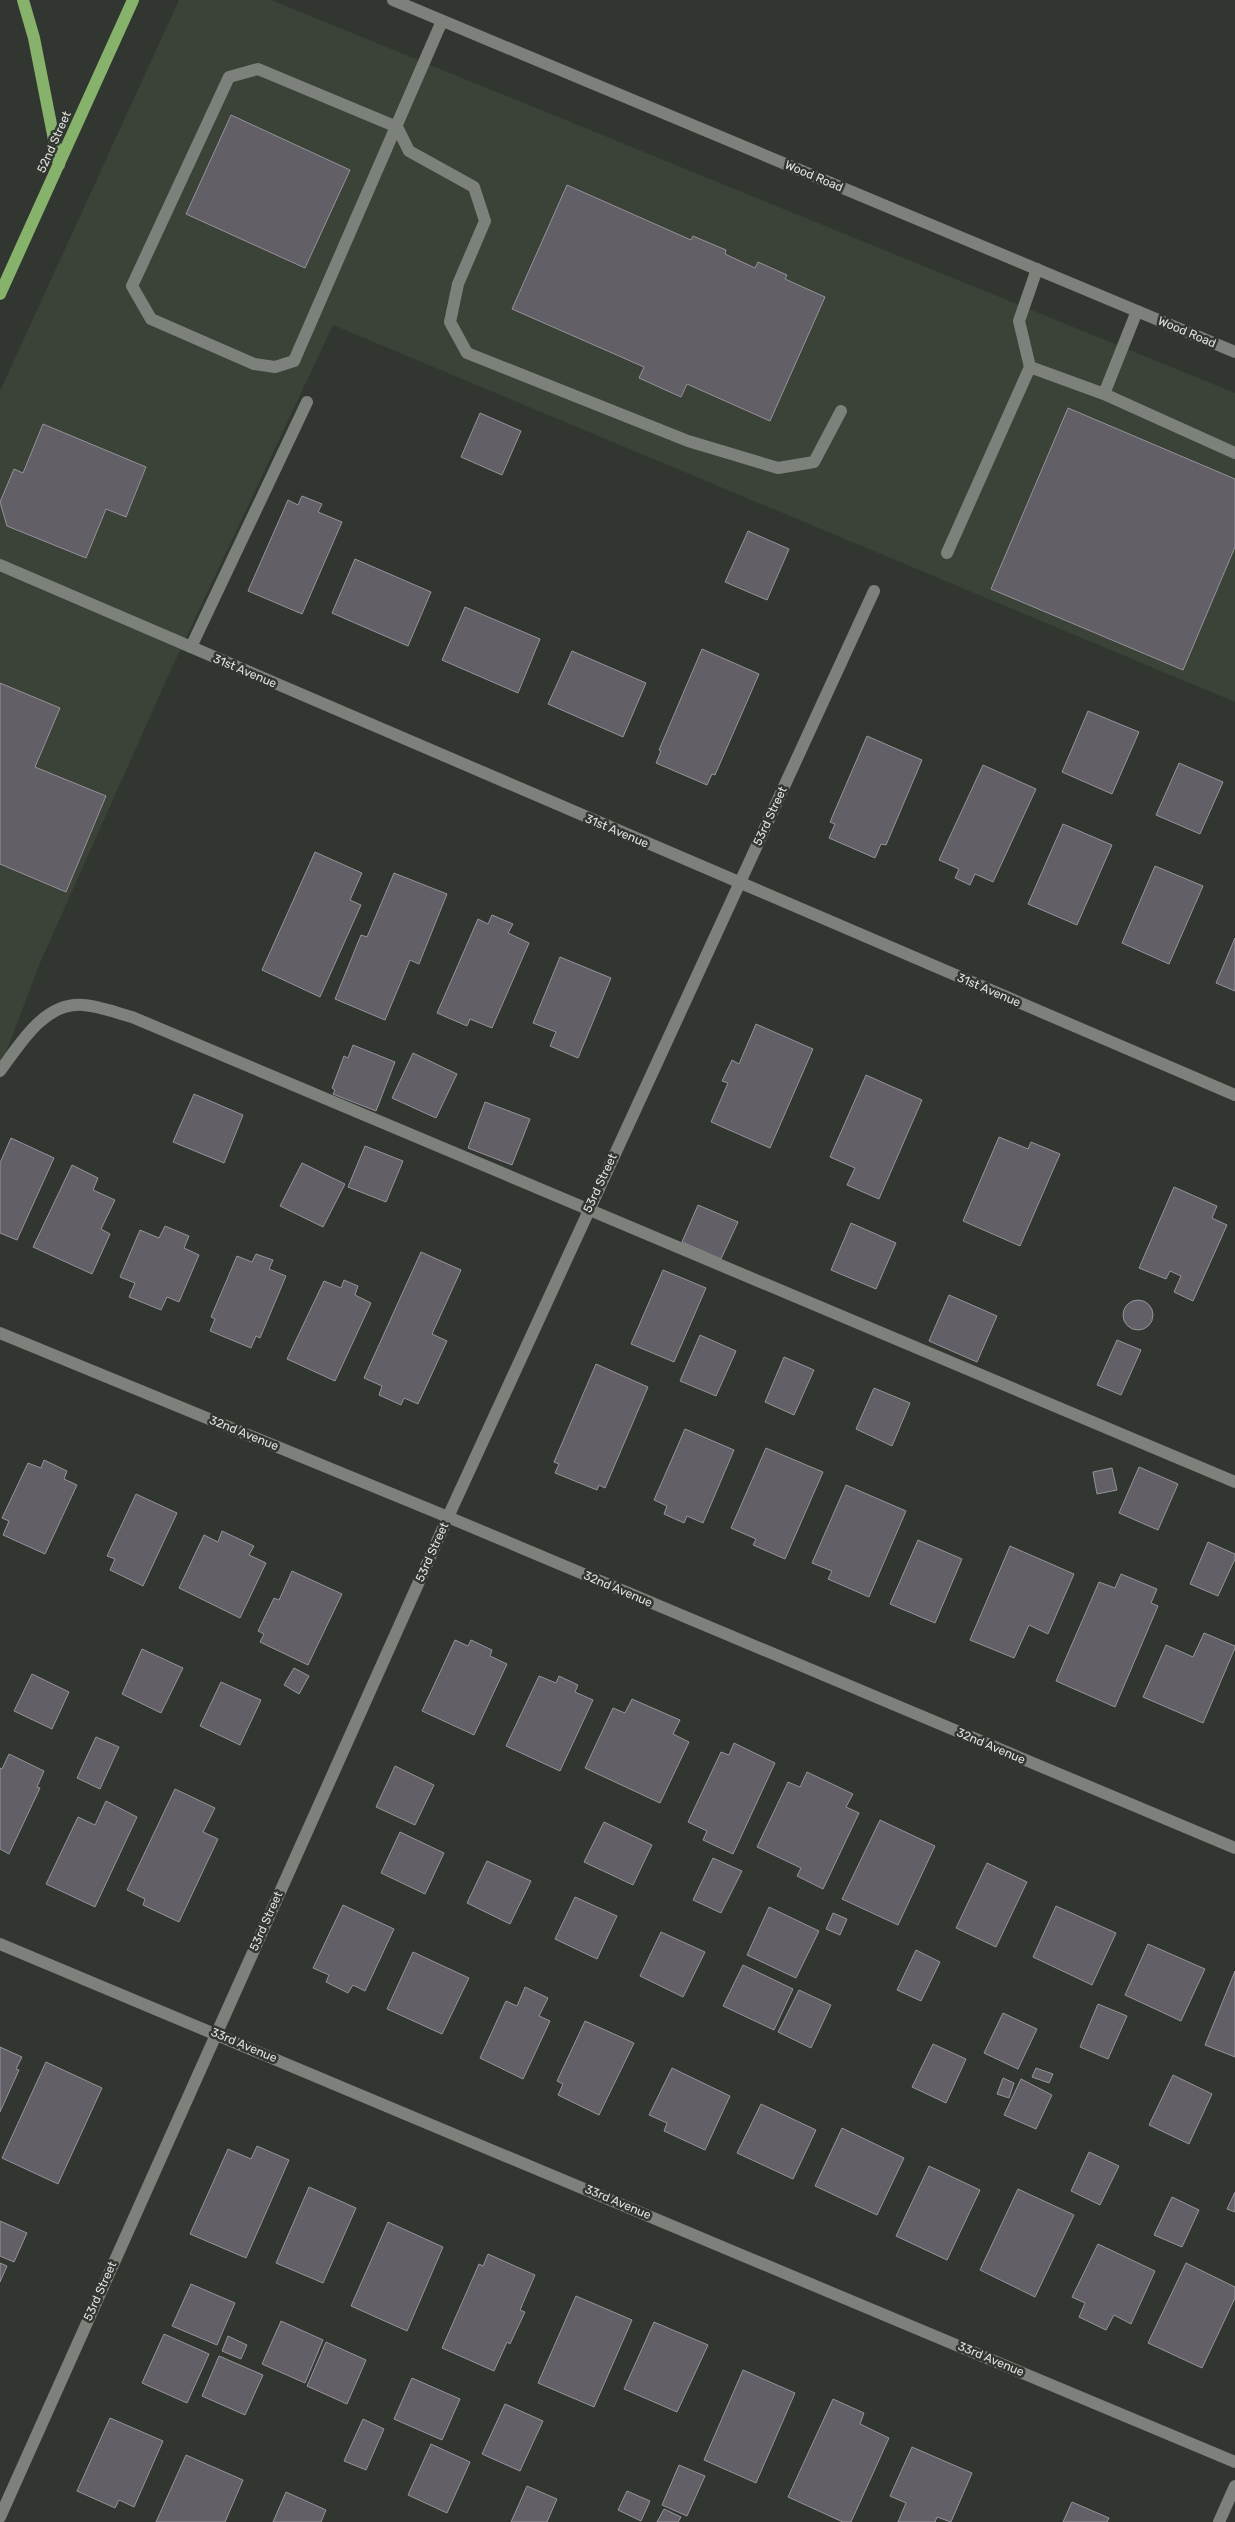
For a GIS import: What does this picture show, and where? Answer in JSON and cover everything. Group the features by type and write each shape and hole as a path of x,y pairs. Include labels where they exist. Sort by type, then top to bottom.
{"main road":[{"path":"24,0 34,38 59,164"},
{"name":"52nd Street","path":"0,294 133,0"}],"street":[{"name":"Wood Road","path":"392,0 1235,352"},
{"path":"442,20 397,127 294,361 275,368 254,364 151,319 132,286 229,78 258,69 397,127 409,150 474,187 485,221 458,284 450,322 466,353 688,441 778,468 814,462 841,411"},
{"path":"946,553 1030,367 1019,321 1037,269"},
{"path":"1104,394 1137,311"},
{"path":"1030,367 1104,394 1235,453"},
{"path":"190,647 307,402"},
{"name":"31st Avenue","path":"0,565 1235,1095"},
{"name":"53rd Street","path":"0,2517 215,2033 448,1517 588,1209 874,591"},
{"path":"0,1071 28,1034 53,1011 82,1004 132,1017 1235,1482"},
{"name":"32nd Avenue","path":"0,1332 448,1517 1235,1848"},
{"name":"33rd Avenue","path":"0,1944 1235,2462"},
{"path":"1219,2522 1235,2486"}],"shaded area":[{"path":"179,0 271,0 1235,393 1235,702 333,325 169,674 40,963 0,1068 0,391"}],"building":[{"path":"231,115 350,170 305,268 186,214"},
{"path":"567,185 691,240 693,236 726,250 725,254 755,268 758,262 787,275 785,279 825,297 770,421 687,384 681,397 639,378 644,367 512,309"},
{"path":"1068,408 1235,479 1235,547 1183,670 991,589"},
{"path":"480,413 521,431 502,475 461,457"},
{"path":"43,424 146,467 126,517 106,509 86,558 7,526 0,502 14,469 23,473"},
{"path":"302,496 322,504 318,512 342,522 302,614 248,591 288,500 298,505"},
{"path":"748,531 789,549 767,600 725,582"},
{"path":"355,559 431,592 408,646 332,613"},
{"path":"465,607 540,639 518,693 442,660"},
{"path":"702,649 759,674 715,775 712,774 707,785 656,763 661,751 659,750"},
{"path":"572,651 646,683 623,737 548,704"},
{"path":"0,683 60,708 35,767 106,796 66,892 0,864"},
{"path":"1088,711 1139,732 1112,794 1062,772"},
{"path":"867,736 922,760 886,845 881,844 875,858 829,838 835,824 830,822"},
{"path":"1179,763 1223,782 1200,834 1156,815"},
{"path":"983,765 1036,789 993,882 975,874 970,885 955,878 959,869 939,860"},
{"path":"1063,824 1112,845 1077,925 1028,904"},
{"path":"315,852 362,873 350,900 361,905 320,997 262,970"},
{"path":"1155,866 1203,886 1169,964 1122,943"},
{"path":"394,873 447,894 419,964 410,960 385,1020 335,999 361,935 367,937"},
{"path":"492,915 513,924 508,933 529,943 492,1028 470,1019 467,1026 437,1013 478,919 488,924"},
{"path":"1235,938 1235,991 1216,983"},
{"path":"560,957 611,978 578,1058 550,1046 556,1032 533,1023"},
{"path":"756,1024 813,1049 770,1148 711,1122 728,1083 722,1081 732,1060 739,1064"},
{"path":"353,1045 395,1062 376,1111 333,1094 335,1090 332,1088 344,1056 348,1058"},
{"path":"413,1053 457,1074 436,1118 392,1098"},
{"path":"866,1075 922,1100 879,1199 847,1185 855,1168 830,1157"},
{"path":"194,1094 243,1115 224,1163 173,1142"},
{"path":"485,1102 530,1119 512,1165 468,1148"},
{"path":"999,1137 1028,1149 1031,1142 1060,1154 1020,1246 963,1221"},
{"path":"11,1138 54,1158 17,1240 0,1233 0,1163"},
{"path":"365,1146 403,1161 386,1202 348,1187"},
{"path":"302,1163 345,1184 323,1227 280,1206"},
{"path":"72,1165 98,1178 93,1190 115,1200 101,1229 110,1234 92,1274 33,1247"},
{"path":"1174,1187 1217,1206 1212,1218 1227,1225 1193,1301 1174,1292 1181,1276 1170,1271 1166,1279 1139,1268"},
{"path":"698,1205 738,1222 721,1259 682,1242"},
{"path":"851,1223 896,1243 876,1289 831,1270"},
{"path":"165,1226 189,1236 184,1248 199,1255 179,1302 167,1297 161,1310 129,1297 135,1283 120,1277 140,1230 159,1238"},
{"path":"421,1252 461,1270 432,1334 447,1341 418,1404 404,1398 401,1405 379,1395 382,1386 364,1378"},
{"path":"256,1254 273,1260 269,1269 286,1276 260,1338 256,1336 251,1348 210,1331 215,1319 211,1317 237,1256 252,1262"},
{"path":"663,1270 706,1288 674,1362 631,1344"},
{"path":"344,1280 358,1286 355,1295 371,1303 335,1381 287,1359 324,1281 341,1288"},
{"path":"949,1295 997,1316 977,1362 929,1341"},
{"path":"1138,1300 1144,1301 1152,1309 1152,1321 1144,1329 1138,1330 1132,1329 1124,1321 1123,1315 1124,1309 1132,1301"},
{"path":"700,1335 736,1351 716,1396 680,1381"},
{"path":"1117,1340 1141,1350 1121,1395 1097,1385"},
{"path":"784,1357 814,1370 794,1415 765,1402"},
{"path":"596,1364 648,1387 605,1488 599,1485 597,1490 555,1473 559,1464 554,1462"},
{"path":"874,1388 910,1403 892,1446 856,1429"},
{"path":"685,1429 734,1450 703,1523 687,1516 684,1523 664,1514 667,1506 654,1500"},
{"path":"766,1448 823,1472 785,1559 753,1545 756,1539 731,1528"},
{"path":"44,1460 67,1471 64,1479 77,1485 45,1554 3,1535 9,1521 2,1518 28,1463 41,1468"},
{"path":"1139,1467 1178,1484 1158,1530 1119,1513"},
{"path":"1112,1468 1117,1490 1097,1494 1093,1472"},
{"path":"846,1485 906,1511 869,1597 828,1579 832,1571 812,1563"},
{"path":"136,1494 177,1513 143,1586 110,1570 115,1559 107,1556"},
{"path":"222,1531 254,1546 249,1555 266,1563 240,1618 179,1588 204,1535 218,1542"},
{"path":"918,1540 962,1559 935,1623 890,1604"},
{"path":"1208,1542 1235,1554 1235,1559 1218,1596 1190,1584"},
{"path":"1010,1546 1074,1574 1048,1634 1029,1625 1014,1658 970,1640"},
{"path":"292,1571 342,1594 308,1665 260,1642 264,1634 258,1631 274,1598 279,1600"},
{"path":"1121,1574 1157,1589 1151,1603 1158,1606 1115,1707 1056,1681 1099,1582 1115,1588"},
{"path":"1204,1633 1235,1646 1235,1648 1203,1723 1143,1697 1166,1645 1193,1657"},
{"path":"455,1640 468,1646 471,1640 492,1650 490,1656 507,1664 474,1735 422,1711"},
{"path":"142,1649 183,1668 161,1713 122,1694"},
{"path":"294,1668 309,1676 299,1694 284,1685"},
{"path":"32,1674 69,1692 52,1729 14,1711"},
{"path":"539,1676 556,1683 559,1676 578,1685 575,1692 593,1700 560,1771 506,1746"},
{"path":"221,1682 261,1700 240,1745 200,1726"},
{"path":"632,1699 680,1720 673,1734 689,1742 660,1803 585,1768 613,1708 625,1713"},
{"path":"96,1737 119,1747 100,1789 77,1778"},
{"path":"734,1743 775,1763 733,1854 703,1840 707,1831 688,1822 721,1752 729,1755"},
{"path":"9,1754 44,1771 37,1787 40,1788 9,1854 0,1849 0,1768 2,1769"},
{"path":"395,1766 434,1785 415,1825 376,1807"},
{"path":"807,1772 853,1794 846,1807 859,1813 823,1889 797,1876 801,1868 757,1847 788,1782 800,1787"},
{"path":"175,1789 215,1808 203,1832 218,1839 179,1922 143,1905 145,1899 127,1890"},
{"path":"106,1801 137,1817 95,1907 46,1884 78,1817 95,1825"},
{"path":"880,1820 935,1846 898,1925 842,1899"},
{"path":"604,1822 652,1845 633,1885 584,1862"},
{"path":"400,1832 444,1853 425,1894 381,1873"},
{"path":"713,1858 742,1871 721,1913 693,1900"},
{"path":"487,1861 531,1881 510,1924 467,1903"},
{"path":"987,1863 1027,1882 996,1947 956,1928"},
{"path":"575,1897 617,1916 597,1959 555,1939"},
{"path":"343,1905 394,1929 365,1991 353,1985 348,1993 326,1982 329,1975 313,1968"},
{"path":"1056,1906 1116,1933 1092,1985 1033,1957"},
{"path":"769,1907 819,1931 796,1978 747,1955"},
{"path":"833,1913 847,1919 840,1935 826,1929"},
{"path":"661,1932 705,1952 683,1997 640,1976"},
{"path":"1148,1944 1205,1969 1181,2021 1125,1995"},
{"path":"916,1950 940,1962 921,2001 897,1990"},
{"path":"413,1952 469,1978 442,2034 387,2009"},
{"path":"743,1965 793,1989 774,2030 723,2006"},
{"path":"1235,1971 1235,2057 1205,2045"},
{"path":"525,1987 548,1998 539,2016 550,2021 523,2079 480,2058 506,2001 517,2006"},
{"path":"799,1990 831,2005 811,2048 778,2032"},
{"path":"1098,2004 1127,2016 1108,2059 1080,2047"},
{"path":"1003,2013 1037,2029 1018,2069 984,2053"},
{"path":"585,2021 634,2043 599,2115 558,2095 563,2084 557,2081"},
{"path":"933,2044 966,2059 946,2103 912,2087"},
{"path":"0,2047 22,2057 16,2069 19,2070 0,2112"},
{"path":"46,2062 102,2088 58,2184 2,2158"},
{"path":"672,2068 730,2096 705,2150 664,2131 667,2123 649,2115"},
{"path":"1036,2068 1053,2074 1049,2083 1032,2077"},
{"path":"1173,2075 1212,2094 1189,2144 1149,2125"},
{"path":"1003,2078 1014,2083 1009,2098 997,2094"},
{"path":"1021,2079 1052,2095 1036,2129 1004,2115"},
{"path":"761,2104 816,2130 793,2179 737,2153"},
{"path":"842,2128 904,2158 877,2215 815,2186"},
{"path":"257,2146 289,2160 246,2258 190,2234 228,2149 251,2159"},
{"path":"1089,2152 1119,2166 1100,2205 1071,2191"},
{"path":"929,2166 980,2190 947,2260 896,2236"},
{"path":"309,2187 356,2208 323,2283 276,2263"},
{"path":"1018,2189 1074,2215 1035,2297 980,2270"},
{"path":"1235,2192 1235,2212 1227,2209"},
{"path":"1172,2197 1199,2210 1182,2247 1154,2235"},
{"path":"0,2221 27,2233 14,2262 0,2256"},
{"path":"388,2222 443,2247 407,2331 351,2306"},
{"path":"1098,2244 1155,2271 1131,2324 1114,2315 1106,2330 1079,2317 1085,2303 1072,2297"},
{"path":"488,2254 535,2275 520,2310 525,2312 510,2344 507,2342 494,2371 442,2348 479,2264 483,2266"},
{"path":"0,2263 7,2266 0,2282"},
{"path":"1186,2263 1235,2287 1235,2298 1202,2368 1148,2343"},
{"path":"191,2284 235,2303 217,2345 172,2326"},
{"path":"576,2296 632,2320 594,2407 538,2383"},
{"path":"281,2321 323,2340 305,2383 262,2364"},
{"path":"654,2322 708,2345 677,2412 624,2389"},
{"path":"164,2334 209,2354 187,2403 142,2383"},
{"path":"228,2336 247,2345 241,2359 222,2351"},
{"path":"326,2342 366,2360 347,2404 307,2386"},
{"path":"219,2356 263,2375 245,2415 202,2396"},
{"path":"743,2370 795,2393 756,2483 704,2460"},
{"path":"412,2378 460,2399 442,2440 394,2419"},
{"path":"833,2399 864,2413 860,2424 889,2438 851,2522 843,2522 788,2497"},
{"path":"505,2404 543,2421 520,2471 482,2454"},
{"path":"110,2418 163,2441 134,2507 119,2500 115,2508 77,2491"},
{"path":"363,2419 384,2429 366,2470 344,2461"},
{"path":"431,2444 470,2462 447,2513 408,2495"},
{"path":"912,2447 972,2473 951,2522 937,2517 935,2522 898,2522 906,2503 890,2496"},
{"path":"186,2455 243,2480 225,2522 156,2522"},
{"path":"679,2465 705,2476 687,2516 662,2505"},
{"path":"527,2486 557,2499 547,2522 511,2522"},
{"path":"627,2491 650,2501 641,2521 618,2510"},
{"path":"286,2492 326,2510 321,2522 273,2522"},
{"path":"1072,2502 1109,2518 1107,2522 1063,2522"},
{"path":"664,2509 681,2517 678,2522 657,2522"}]}
